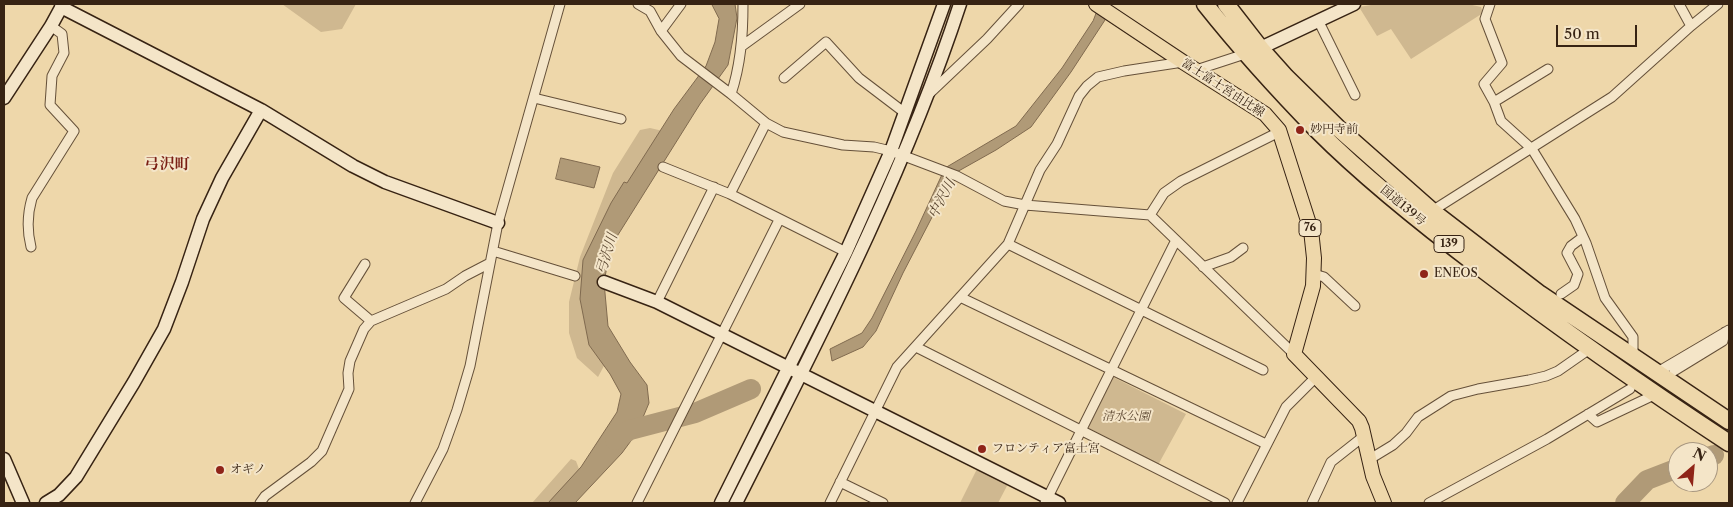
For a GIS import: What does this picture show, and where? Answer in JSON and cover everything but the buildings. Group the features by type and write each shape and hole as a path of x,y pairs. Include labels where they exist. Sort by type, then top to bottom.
{"highway":[{"name":"国道139号","path":"1205,4 1253,51 1286,77 1326,117 1432,211 1540,294 1729,421"},
{"name":"国道139号","path":"1226,4 1253,51 1318,131 1377,185 1434,232 1540,313 1654,395 1729,443"}],"main road":[{"name":"富士富士宮由比線","path":"1096,4 1265,114 1279,130 1311,230 1314,274 1307,310 1294,354"},
{"path":"1294,354 1358,421 1364,436 1373,476 1384,503"}],"street":[{"path":"416,503 443,449 470,366 498,223 560,4"},
{"path":"638,4 650,11 661,31 681,56 694,68 731,94 766,123 783,132 843,145 874,147 891,151 960,178 1004,201 1024,205 1150,214 1294,354"},
{"path":"661,31 680,4"},
{"path":"731,94 739,71 742,46 743,4"},
{"path":"742,46 800,4"},
{"path":"721,503 846,252 891,151 944,4"},
{"path":"736,503 858,257 903,156 960,4"},
{"path":"927,96 987,39 1019,4"},
{"path":"1196,70 1253,51 1318,20 1337,7 1354,4"},
{"path":"1490,4 1485,19 1502,63 1484,84 1494,102 1500,121 1532,149 1575,219 1605,298 1633,337 1633,357"},
{"path":"1679,4 1691,26"},
{"path":"1432,211 1612,98 1718,4"},
{"path":"4,98 52,26 62,6 261,110 353,166 377,178 498,223"},
{"path":"1318,20 1355,95"},
{"path":"31,247 28,236 28,210 32,198 74,131 50,105 52,76 64,53 62,34 52,26"},
{"path":"784,78 826,42 859,78 905,113"},
{"path":"830,503 897,367 1008,244 1040,170 1057,144 1079,96 1087,86 1098,77 1183,62"},
{"path":"1494,102 1548,69"},
{"path":"534,98 621,119"},
{"path":"46,503 59,495 76,477 164,329 203,219 222,178 261,110"},
{"path":"730,194 766,123"},
{"path":"1150,214 1164,193 1181,181 1275,134 1279,130"},
{"path":"663,167 730,194 778,220 846,252"},
{"path":"657,302 714,187"},
{"path":"637,503 778,220"},
{"path":"1561,294 1574,285 1578,274 1567,253 1571,246 1583,237"},
{"path":"604,282 657,302 1051,501 1080,431 1176,240"},
{"path":"1008,244 1263,370"},
{"path":"1203,267 1231,257 1243,248"},
{"path":"492,251 575,276"},
{"path":"260,503 265,496 322,451 349,389 348,373 350,361 364,329 371,322 446,289 465,276 490,263"},
{"path":"365,264 344,298 371,322"},
{"path":"1314,274 1324,277 1355,306"},
{"path":"960,297 1266,444"},
{"path":"1674,371 1723,341 1727,331"},
{"path":"1656,373 1727,331"},
{"path":"916,347 1225,503"},
{"path":"1370,459 1393,445 1418,417 1451,396 1478,388 1546,376 1558,371 1591,348"},
{"path":"1237,503 1286,406 1316,377"},
{"path":"1430,503 1547,439 1630,389"},
{"path":"1588,414 1597,422 1654,395"},
{"path":"1312,503 1331,462 1364,436"},
{"path":"4,459 23,503"},
{"path":"840,482 883,503"}],"green space":[{"path":"282,4 356,4 342,29 321,32"},
{"path":"1377,4 1468,4 1481,7 1483,13 1411,59 1391,29 1377,36 1359,7"},
{"path":"650,128 663,131 595,255 605,364 598,377 577,358 569,333 569,302 580,257 613,173 640,130"},
{"name":"清水公園","path":"1113,377 1186,414 1158,465 1091,432 1088,427"},
{"path":"571,459 576,461 579,469 560,503 532,503"},
{"path":"977,469 1008,484 998,503 960,503"}],"water":[{"name":"弓沢川","path":"712,4 735,4 737,18 728,65 700,104 611,246 604,282 608,326 647,385 649,403 636,434 622,453 575,503 548,503 581,467 617,412 621,394 610,374 589,345 580,299 583,260 611,203 624,182 627,183 674,109 706,66 715,42 719,19"},
{"path":"1100,4 1112,4 1105,20 1071,72 1031,127 996,150 955,173 903,273 876,331 863,347 832,361 830,349 862,333 872,318 945,168 1016,126 1062,68 1093,21"},
{"path":"561,158 600,167 594,188 556,179"}],"waterway":[{"name":"中沢川","path":"615,440 630,430 695,413 751,389"},
{"path":"1625,503 1647,480 1668,472"}],"place":[{"name":"妙円寺前","path":"1300,130"},
{"name":"ENEOS","path":"1424,274"},
{"name":"フロンティア富士宮","path":"982,449"},
{"name":"オギノ","path":"220,470"}],"district":[{"name":"弓沢町","path":"167,165"}]}
